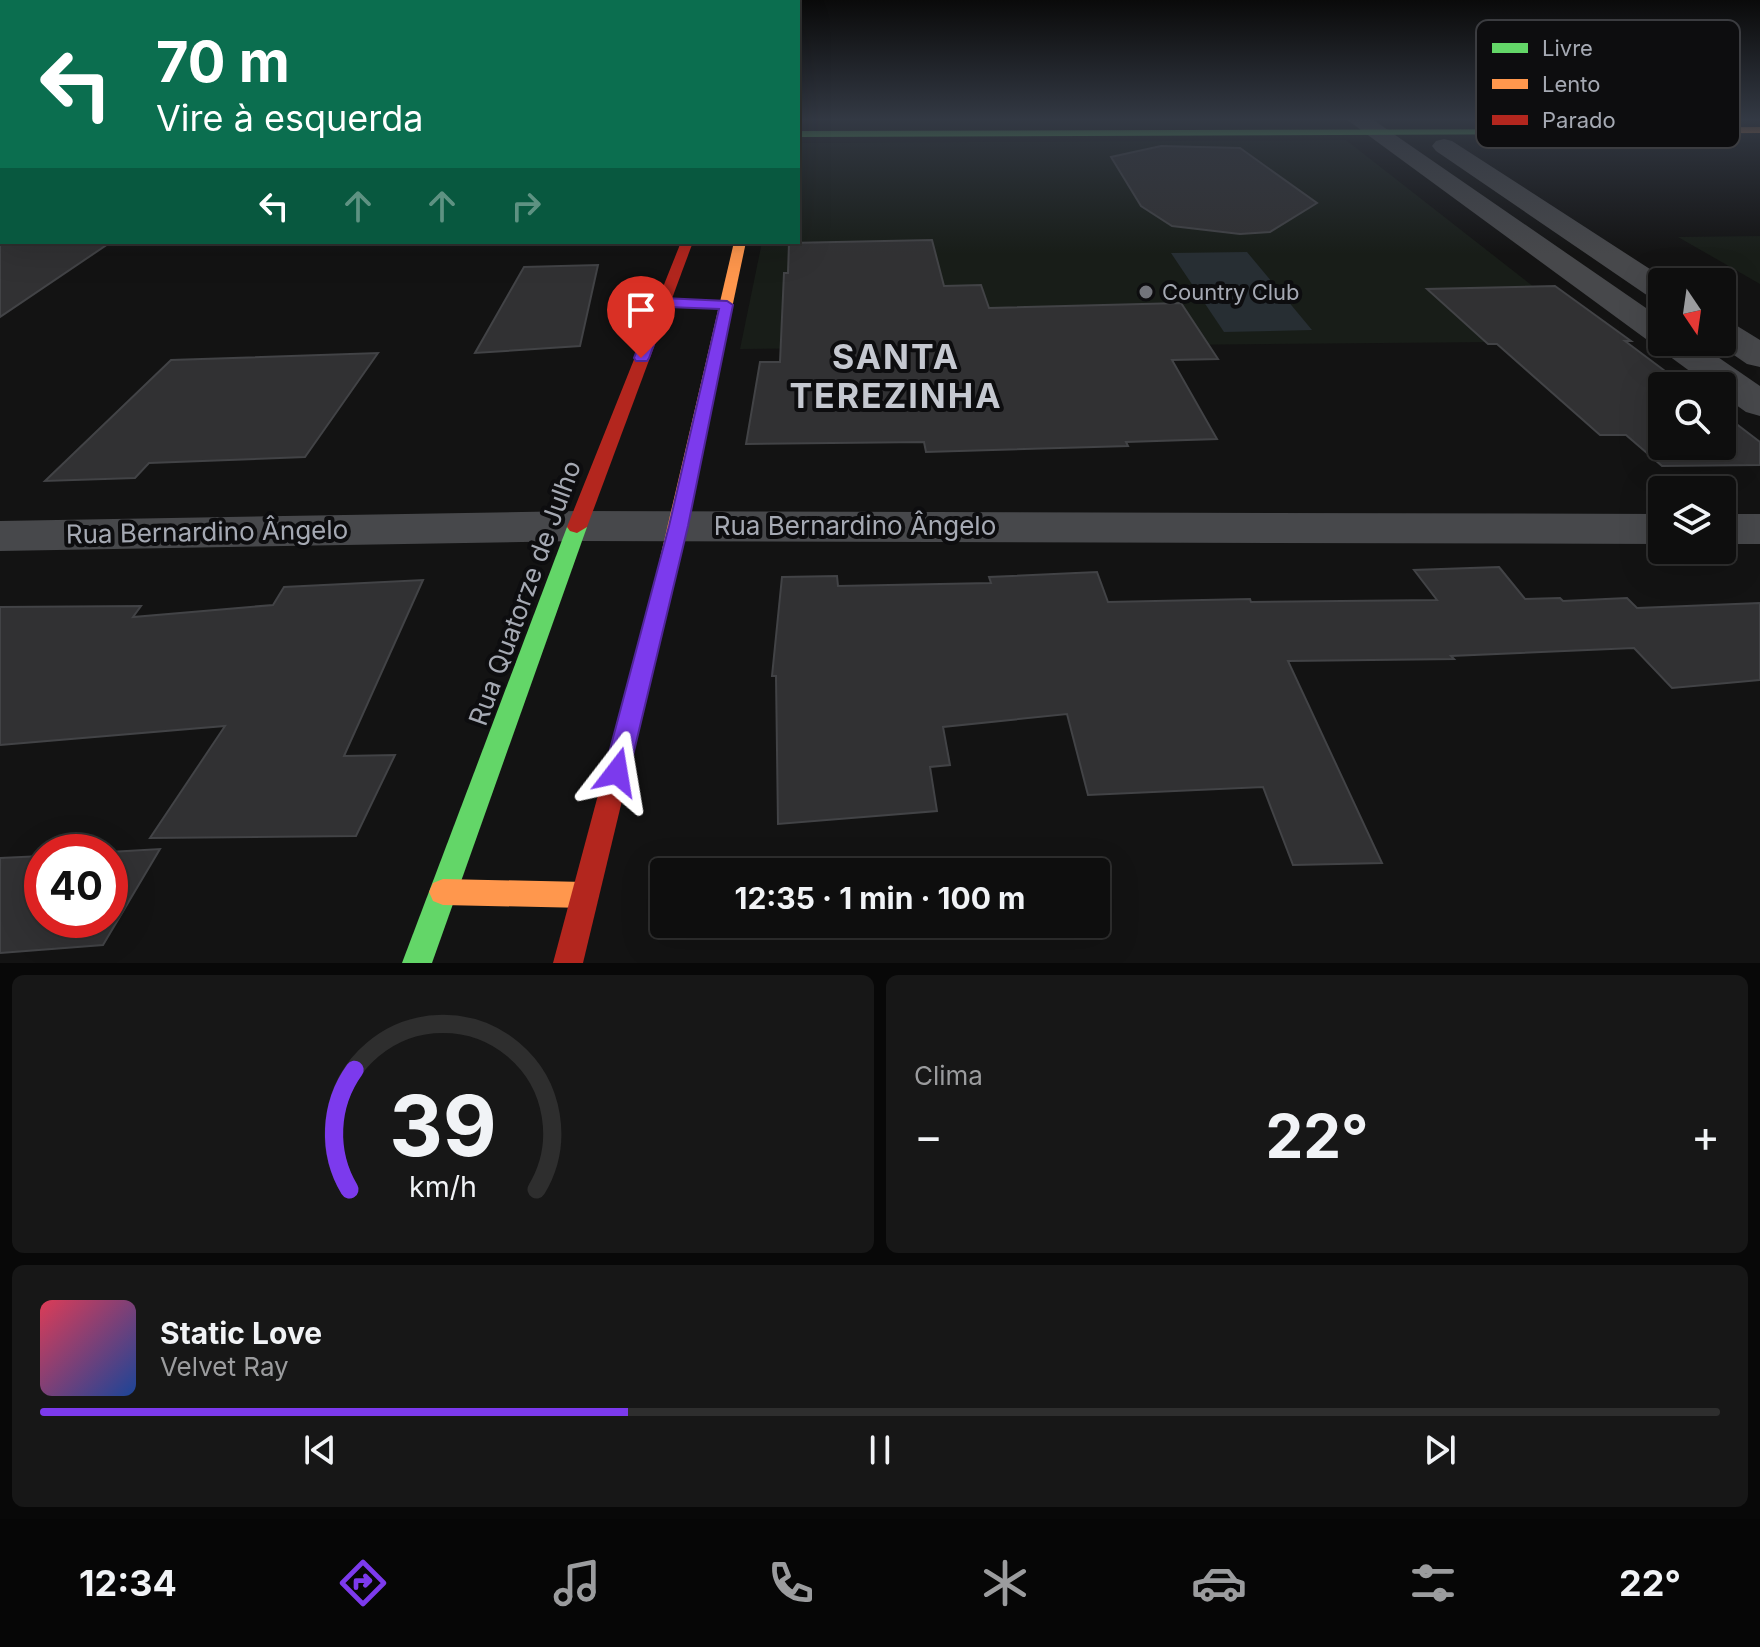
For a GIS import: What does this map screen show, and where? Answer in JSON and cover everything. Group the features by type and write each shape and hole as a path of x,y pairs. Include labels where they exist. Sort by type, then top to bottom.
{"street":[{"path":"1420,164 1648,325"},
{"path":"1472,164 1648,282"},
{"name":"Rua Quatorze de Julho","path":"417,963 577,526 671,303 686,244"},
{"path":"568,963 679,526 719,305 739,244"},
{"path":"1736,340 1760,356"},
{"path":"1692,356 1760,404"},
{"name":"Rua Bernardino Ângelo","path":"0,536 577,526 1648,529"},
{"path":"1736,529 1760,529"},
{"path":"443,892 585,895"}],"shaded area":[{"name":"Country Club","path":"800,164 1377,164 1603,341 740,349 762,244 800,244"},
{"path":"1760,236 1760,284 1736,268 1678,237"},
{"path":"1247,252 1312,330 1224,332 1171,253"}],"building":[{"path":"1115,164 1262,164 1317,203 1270,232 1240,234 1172,226 1141,206"},
{"path":"932,240 944,286 981,285 989,308 1181,303 1218,359 1172,360 1217,439 1126,442 1128,446 926,452 924,442 746,444 760,362 780,362 784,273 788,273 789,244"},
{"path":"0,244 108,244 0,317"},
{"path":"598,265 580,346 475,353 524,267"},
{"path":"1555,286 1631,341 1625,341 1666,372 1648,372 1648,454 1626,435 1600,435 1497,344 1488,344 1427,289"},
{"path":"378,353 305,457 149,463 135,478 45,481 171,360"},
{"path":"1736,424 1760,442 1760,465 1662,466 1655,460 1736,460"},
{"path":"1499,567 1525,599 1627,598 1637,608 1760,603 1760,680 1672,688 1634,648 1451,656 1454,659 1288,661 1382,863 1293,865 1263,787 1088,795 1067,714 943,727 950,765 930,767 937,811 778,824 776,676 772,676 782,577 837,576 838,586 991,583 989,577 1097,572 1108,602 1437,600 1414,570"},
{"path":"423,580 344,756 395,755 356,836 150,838 225,726 0,745 0,607 141,606 133,617 273,605 284,587"},
{"path":"160,849 128,903 128,851"},
{"path":"24,857 24,938 107,938 103,945 0,953 0,858"}],"traffic: fast":[{"path":"417,963 577,527"}],"traffic: slow":[{"path":"660,601 740,244"},
{"path":"443,892 585,895"}],"traffic: jam":[{"path":"577,527 686,244"},
{"path":"568,963 660,601"}],"place":[{"name":"Country Club","path":"1146,292"}],"district":[{"name":"SANTA TEREZINHA","path":"896,376"}],"route":[{"path":"617,772 679,526 727,305 663,302 641,358"}]}
